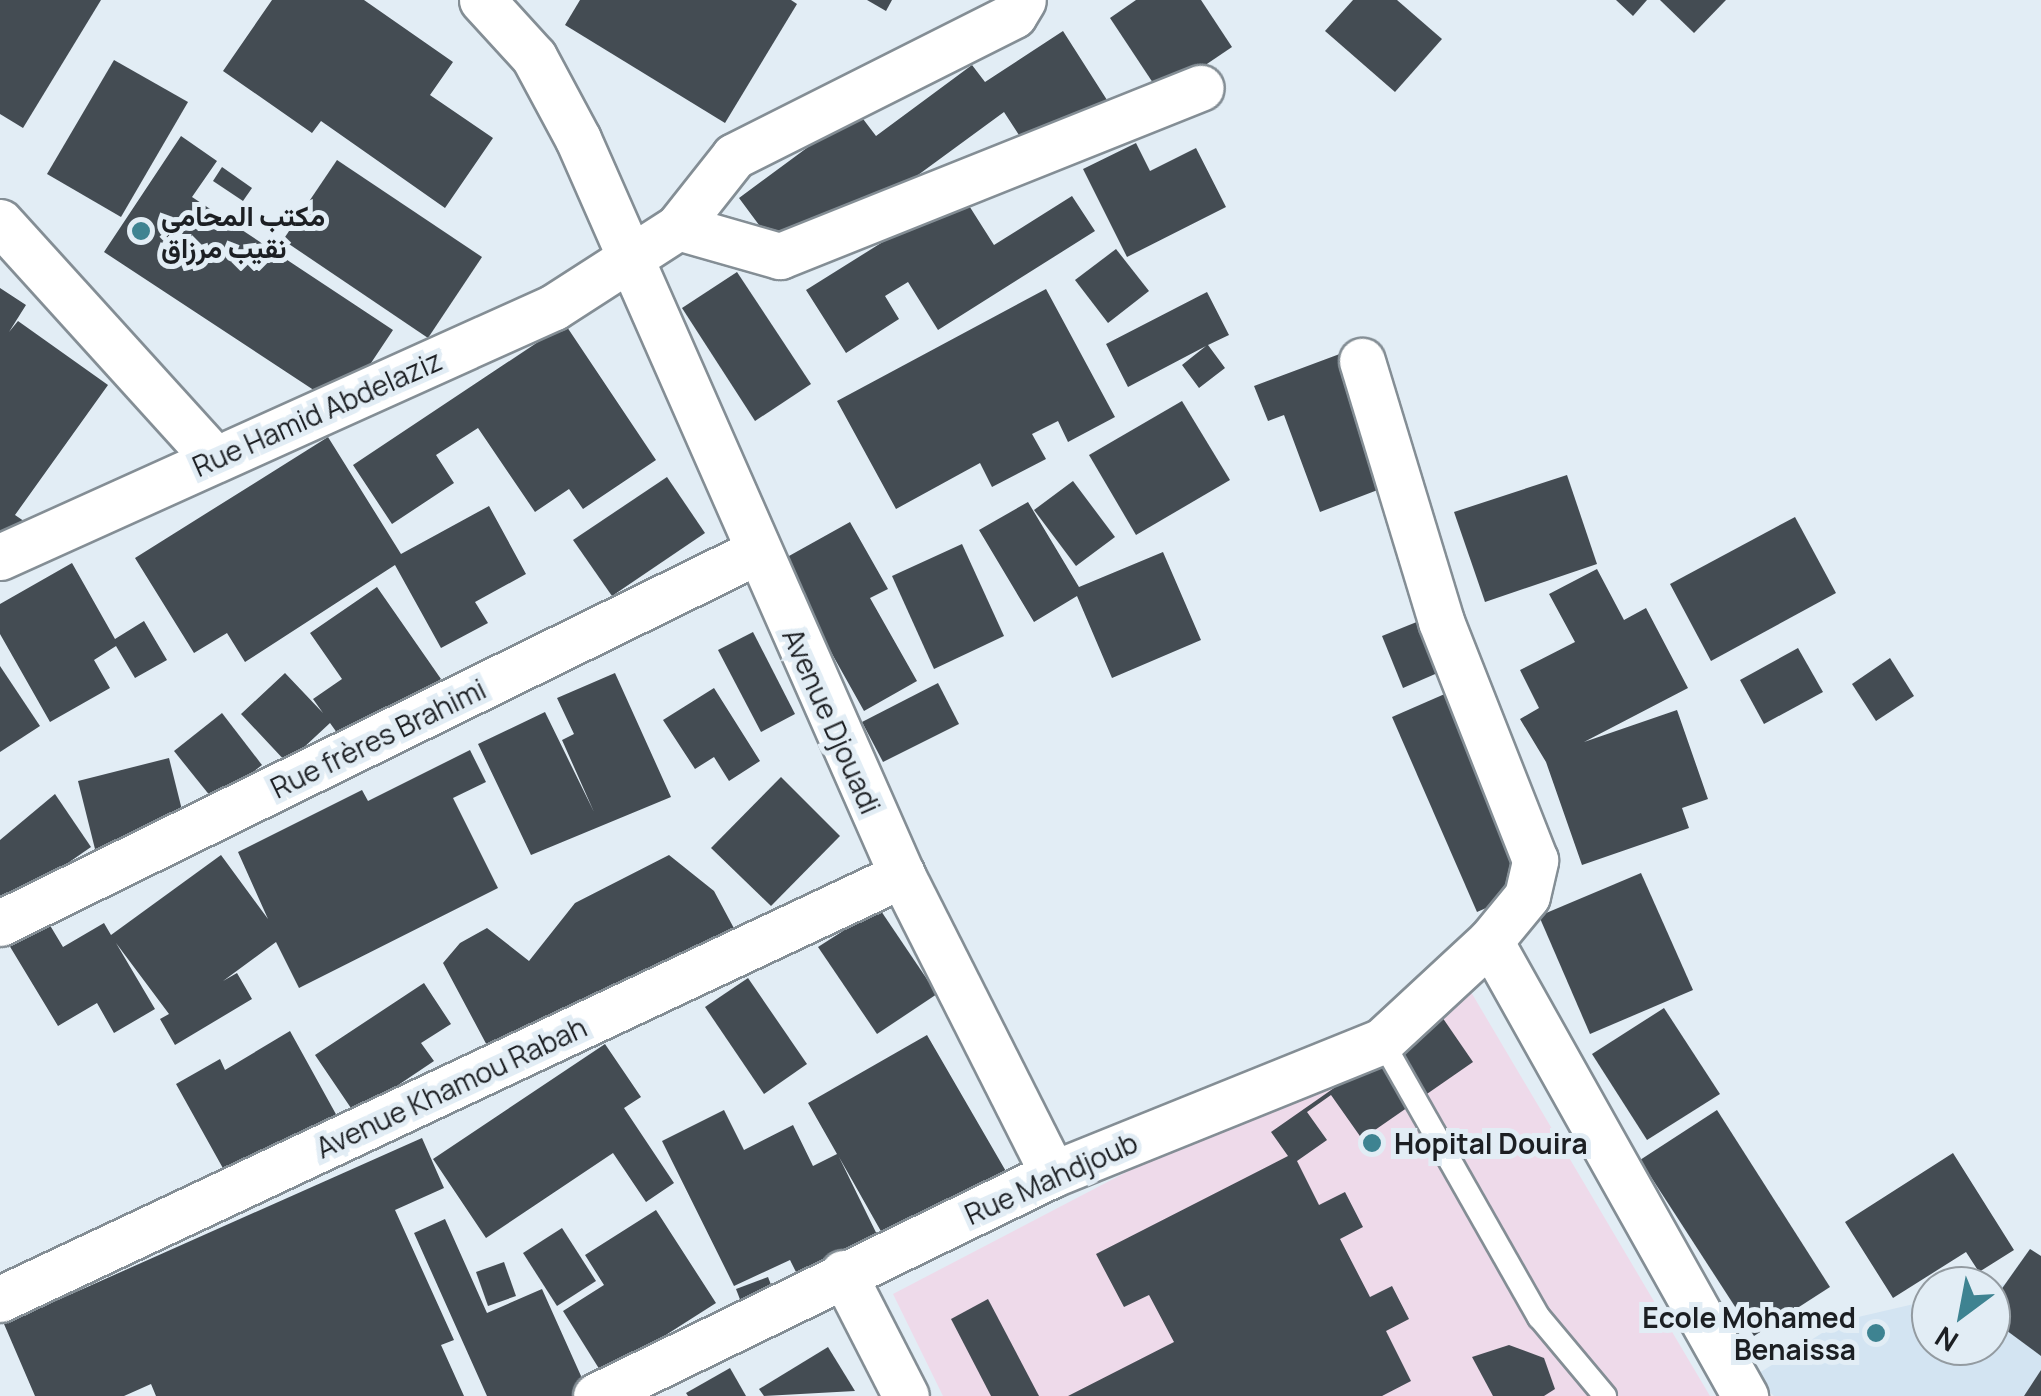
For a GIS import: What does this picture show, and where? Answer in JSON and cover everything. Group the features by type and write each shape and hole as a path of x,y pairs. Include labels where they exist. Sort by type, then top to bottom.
{"street":[{"name":"Avenue Djouadi","path":"482,0 534,57 578,139 756,552 902,875 1053,1174"},
{"name":"Rue Hamid Abdelaziz","path":"0,557 554,307 678,227 734,156 1030,5"},
{"path":"678,227 780,256 1201,88"},
{"path":"0,222 214,458"},
{"name":"Rue Mahdjoub","path":"596,1396 1053,1174 1382,1041 1490,941 1527,896 1535,860 1441,621 1362,361"},
{"name":"Rue frères Brahimi","path":"0,923 756,552"},
{"name":"Avenue Khamou Rabah","path":"0,1298 902,875"},
{"path":"1490,941 1744,1396"},
{"path":"843,1273 906,1396"}],"lane":[{"path":"1382,1041 1538,1317 1605,1396"}],"shaded area":[{"name":"Hopital Douira","path":"1471,992 1710,1396 943,1396 893,1294"},
{"name":"Ecole Mohamed Benaissa","path":"2030,1249 2041,1256 2041,1396 1774,1396 1753,1377 1841,1321 1911,1305 1911,1366 2011,1366 2011,1276"}],"building":[{"path":"0,0 101,0 23,128 0,114"},
{"path":"272,0 364,0 453,62 430,95 493,138 445,208 321,121 312,133 223,71"},
{"path":"580,0 791,0 797,4 725,123 565,25"},
{"path":"867,0 892,0 886,11"},
{"path":"1136,0 1201,0 1232,47 1161,95 1110,18"},
{"path":"1353,0 1397,0 1442,39 1395,92 1325,31"},
{"path":"1616,0 1647,0 1633,16"},
{"path":"1660,0 1726,0 1694,33"},
{"path":"1063,31 1114,111 1036,161 1004,112 791,268 739,198 857,111 876,136 972,65 985,82"},
{"path":"114,60 188,102 121,217 47,174"},
{"path":"181,136 217,161 192,197 393,330 341,408 104,252"},
{"path":"1136,143 1150,171 1196,148 1226,207 1127,257 1083,169"},
{"path":"337,160 482,257 428,338 283,240"},
{"path":"222,167 252,188 243,201 213,181"},
{"path":"961,193 994,245 1072,196 1095,231 938,330 908,282 885,296 899,319 846,353 806,290"},
{"path":"1116,249 1149,291 1108,323 1075,280"},
{"path":"737,272 811,384 755,421 682,308"},
{"path":"0,288 26,305 9,332 18,321 108,385 15,515 37,530 0,580"},
{"path":"1046,289 1115,417 1068,442 1058,421 1032,434 1046,459 992,487 980,463 896,509 837,401"},
{"path":"1207,292 1229,335 1208,345 1225,368 1199,388 1182,365 1206,346 1128,387 1106,344"},
{"path":"565,324 656,460 583,509 569,489 535,512 478,428 436,455 454,483 392,524 353,465"},
{"path":"1345,352 1396,483 1320,512 1284,415 1268,421 1254,386"},
{"path":"1182,401 1230,480 1136,535 1089,455"},
{"path":"328,437 401,554 489,506 526,574 475,602 488,623 441,648 395,565 245,662 227,633 194,653 135,558"},
{"path":"1567,475 1597,564 1485,602 1454,512"},
{"path":"667,477 705,533 612,596 573,540"},
{"path":"1073,481 1115,537 1076,566 1034,510"},
{"path":"1028,502 1079,587 1163,552 1201,640 1112,678 1077,596 1034,622 979,530"},
{"path":"1795,517 1836,593 1711,661 1670,584"},
{"path":"850,522 888,589 870,598 917,681 864,711 780,561"},
{"path":"962,544 1004,636 934,669 892,576"},
{"path":"72,563 115,639 144,621 167,660 135,678 116,646 94,660 110,688 50,722 0,634 0,604"},
{"path":"1597,569 1624,620 1646,608 1688,688 1584,742 1677,710 1708,799 1682,808 1689,828 1582,865 1546,762 1520,719 1539,708 1520,670 1575,642 1549,594"},
{"path":"377,587 441,679 345,744 330,723 287,763 241,714 285,673 323,713 313,699 342,679 310,633"},
{"path":"1429,617 1449,668 1403,688 1382,636"},
{"path":"753,632 795,714 761,732 718,650"},
{"path":"1798,648 1823,692 1764,724 1740,680"},
{"path":"1890,658 1914,696 1876,721 1852,684"},
{"path":"0,666 40,726 0,752"},
{"path":"615,673 671,797 531,855 478,744 545,712 594,812 562,740 574,734 557,698"},
{"path":"938,683 959,724 883,762 862,722"},
{"path":"1463,686 1548,881 1477,912 1392,717"},
{"path":"714,688 760,761 729,781 714,757 695,769 663,720"},
{"path":"222,713 262,765 215,802 174,751"},
{"path":"470,750 486,782 453,798 498,888 299,988 276,942 223,981 237,973 252,999 175,1045 160,1019 169,1014 116,943 155,1009 114,1033 97,1003 58,1026 9,945 48,922 63,947 104,923 111,935 221,855 268,919 238,852 362,790 368,801"},
{"path":"169,758 186,826 95,849 78,781"},
{"path":"781,777 840,836 771,906 711,848"},
{"path":"55,794 91,847 0,910 0,840"},
{"path":"669,855 714,891 744,947 498,1066 443,963 460,943 487,928 529,961 575,903"},
{"path":"1641,873 1693,990 1590,1034 1539,916"},
{"path":"879,908 937,994 877,1034 818,947"},
{"path":"748,978 807,1064 764,1094 705,1007"},
{"path":"424,983 451,1024 421,1043 434,1061 355,1114 315,1055"},
{"path":"1664,1008 1720,1094 1647,1140 1592,1054"},
{"path":"1440,1014 1473,1062 1362,1139 1331,1095 1307,1112 1327,1140 1297,1161 1319,1205 1345,1192 1363,1227 1340,1239 1370,1297 1392,1286 1409,1319 1386,1331 1411,1381 1382,1396 1068,1396 1174,1342 1149,1295 1124,1307 1096,1254 1288,1156 1271,1132"},
{"path":"290,1031 348,1136 239,1197 176,1084 220,1059 225,1070"},
{"path":"927,1035 1011,1180 891,1249 839,1157 889,1259 809,1298 790,1260 734,1286 662,1141 724,1110 744,1150 793,1125 813,1166 837,1154 808,1103"},
{"path":"605,1044 641,1097 624,1108 674,1183 646,1202 613,1153 486,1238 433,1159"},
{"path":"1717,1110 1830,1287 1754,1336 1640,1160"},
{"path":"422,1138 444,1188 395,1210 454,1340 441,1345 464,1396 156,1396 151,1384 124,1396 35,1396 4,1324"},
{"path":"1953,1153 2014,1250 1989,1266 1975,1266 1966,1252 1944,1266 1911,1266 1911,1287 1893,1298 1845,1222"},
{"path":"656,1210 716,1303 603,1375 563,1311 604,1285 585,1255"},
{"path":"445,1219 487,1313 542,1289 590,1396 487,1396 414,1233"},
{"path":"562,1228 596,1281 557,1306 523,1253"},
{"path":"2030,1249 2041,1256 2041,1356 2011,1334 2011,1276"},
{"path":"504,1262 516,1296 488,1306 476,1272"},
{"path":"768,1277 778,1303 746,1315 736,1289"},
{"path":"988,1299 1039,1396 991,1396 951,1319"},
{"path":"1509,1345 1544,1358 1555,1389 1544,1396 1493,1396 1472,1357"},
{"path":"828,1347 855,1391 764,1396 759,1389"},
{"path":"730,1368 746,1396 686,1393"},
{"path":"2041,1370 2041,1396 2024,1396"}],"place":[{"name":"مكتب المحامي نقيب مرزاق","path":"141,231"},
{"name":"Hopital Douira","path":"1372,1143"},
{"name":"Ecole Mohamed Benaissa","path":"1876,1333"}]}
